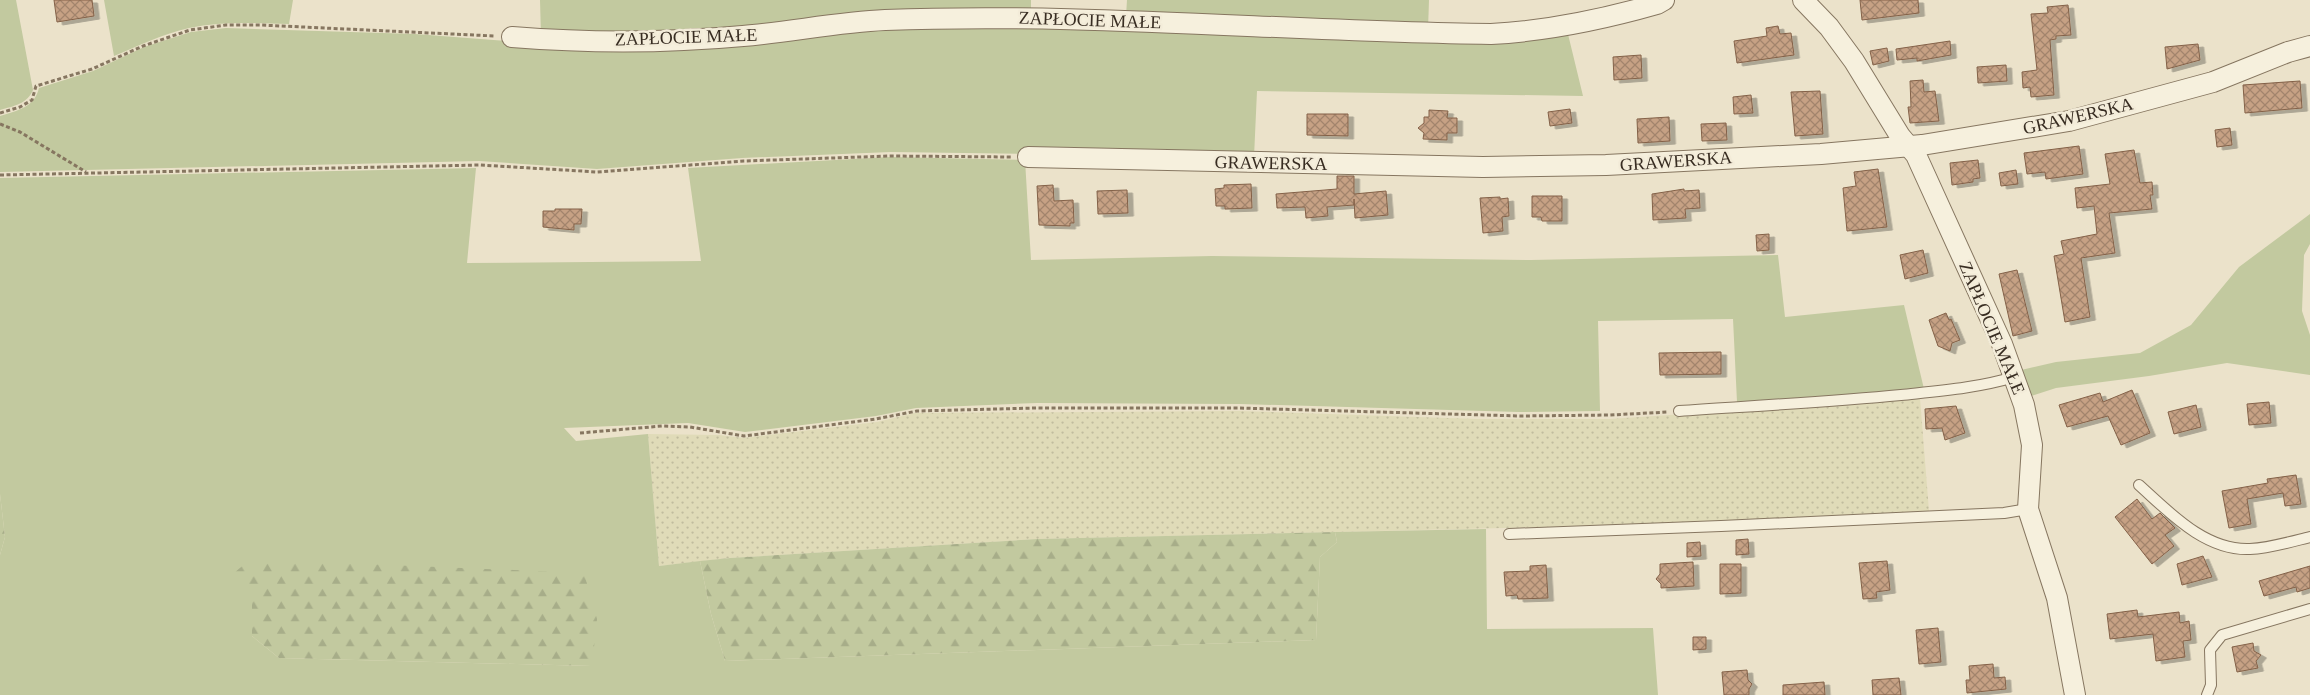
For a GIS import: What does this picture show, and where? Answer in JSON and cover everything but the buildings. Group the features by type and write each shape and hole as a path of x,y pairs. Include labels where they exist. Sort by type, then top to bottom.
{"street":[{"name":"ZAPŁOCIE MAŁE","path":"512,37 547,40 643,41 742,36 883,20 1032,18 1491,34 1526,33 1597,21 1657,4 1664,0"},
{"name":"ZAPŁOCIE MAŁE","path":"1803,0 1829,27 1854,61 1900,136 1920,164 1938,208 1982,298 2014,377 2024,405 2032,445 2028,509 2057,598 2075,695"},
{"name":"GRAWERSKA","path":"1028,157 1511,167 1606,165 1821,154 1908,145 2070,121 2213,82 2288,52 2310,46"}],"lane":[{"path":"1679,411 1849,400 1920,393 1994,384 2014,377"},
{"path":"2139,485 2187,528 2225,545 2247,549 2271,547 2310,537"},
{"path":"1509,534 2004,513 2028,509"},
{"path":"2207,695 2211,685 2210,650 2222,635 2310,609"}],"path":[{"path":"0,113 20,107 32,100 36,86 92,69 143,46 190,30 226,25 260,25 512,37"},
{"path":"0,124 20,132 88,173"},
{"path":"0,175 480,165 597,172 744,161 890,156 1028,157"},
{"path":"580,433 662,426 690,427 744,436 876,419 917,411 1037,408 1239,408 1520,416 1610,415 1679,411"}],"shaded area":[{"path":"1920,398 1929,511 1626,525 1037,539 730,558 659,566 648,434 719,435 744,438 877,422 915,413 1239,411 1477,419 1610,419"}],"green space":[{"path":"0,0 16,0 33,90 24,101 15,106 0,110"},
{"path":"104,0 293,0 289,24 226,23 189,28 160,37 114,56"},
{"path":"540,0 1031,0 1031,14 743,32 541,36"},
{"path":"1127,0 1429,0 1428,30 1126,16"},
{"path":"882,24 1567,30 1583,96 1257,91 1254,157 891,152 742,158 597,169 479,161 0,172 0,116 19,110 29,104 37,95 39,88 93,71 144,47 191,32 226,28 415,34 547,44"},
{"path":"890,157 1025,160 1031,260 1212,256 1531,260 1778,255 1785,317 1904,305 1924,389 1737,402 1733,319 1598,321 1600,411 1519,412 1240,404 1037,403 916,408 876,416 745,432 688,423 564,428 576,441 648,434 659,566 700,561 711,614 725,661 1316,640 1320,557 1337,542 1335,532 1486,529 1487,629 1653,628 1658,695 0,695 0,555 5,537 0,494 0,178 476,168 467,263 701,261 688,168","holes":["252,589 592,666 279,658 252,636"]},
{"path":"2310,214 2310,244 2304,255 2302,311 2310,335 2310,375 2227,363 2149,376 2056,388 2028,397 2017,371 2056,362 2140,353 2191,325 2239,267"},
{"path":"0,494 5,537 0,555"},
{"path":"1335,532 1337,542 1320,557 1316,640 725,661 711,614 700,561 1037,539"},
{"path":"246,563 341,563 584,573 597,619 592,666 279,658 252,636 252,589 229,577"}]}
